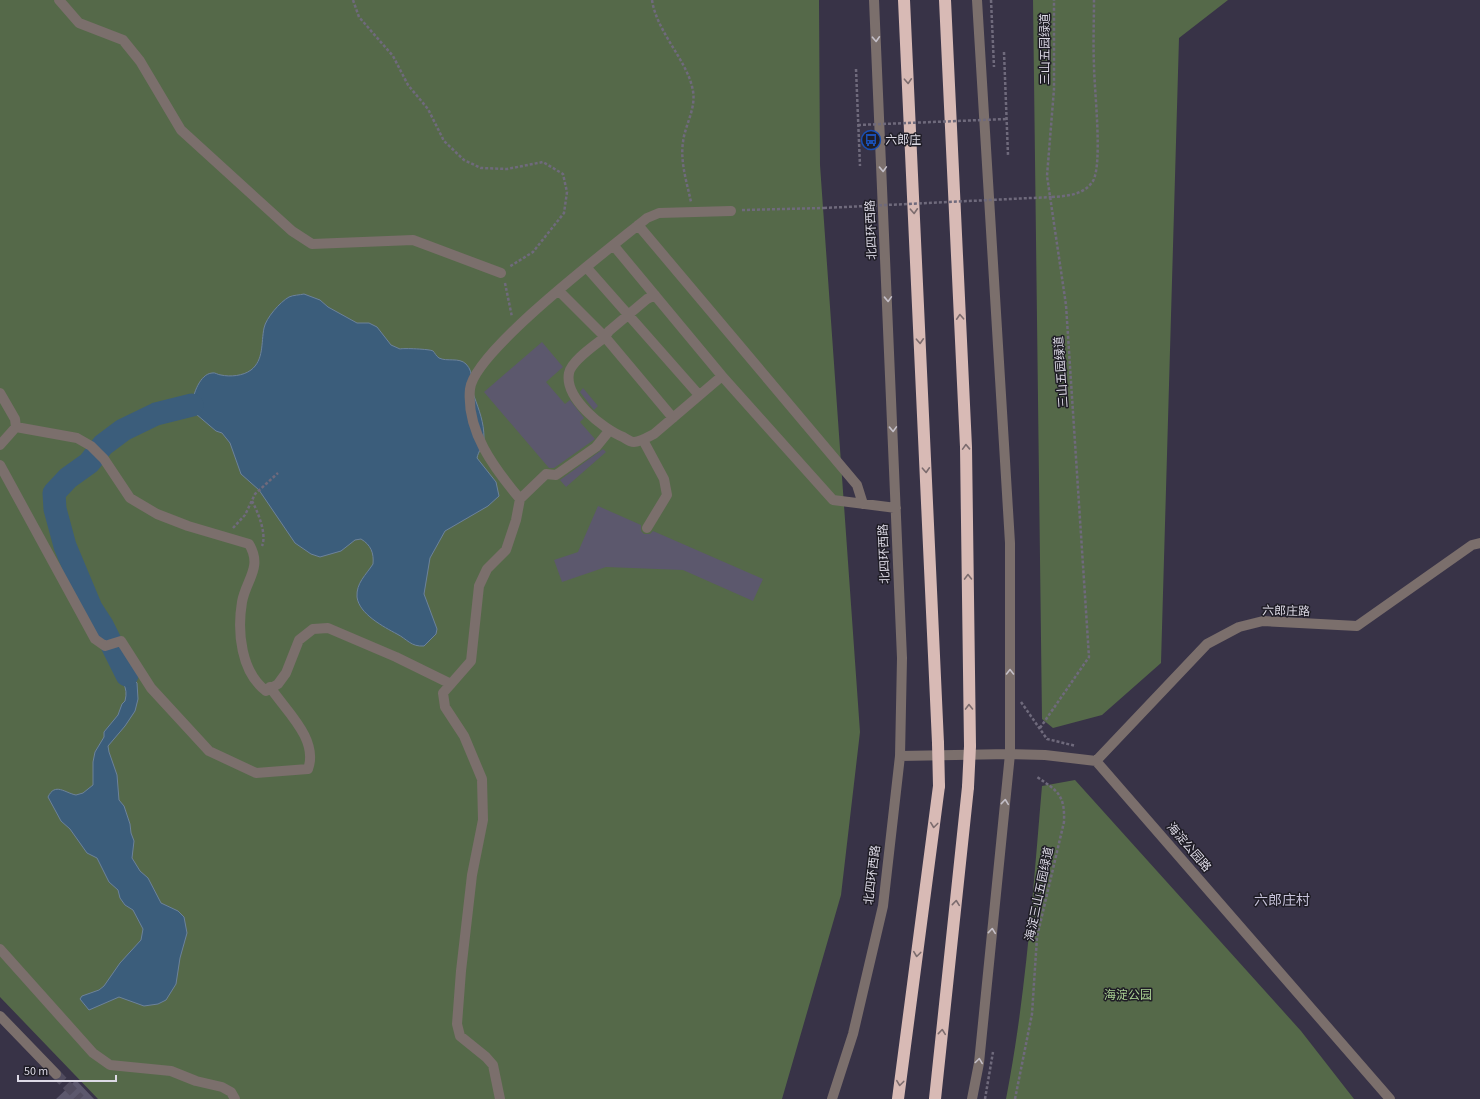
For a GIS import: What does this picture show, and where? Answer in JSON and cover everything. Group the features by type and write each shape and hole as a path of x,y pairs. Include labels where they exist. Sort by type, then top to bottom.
{"highway":[{"path":"898,1099 939,786 904,0"},
{"path":"935,1099 968,787 970,746 966,447 945,0"}],"street":[{"path":"59,0 78,24 123,40 140,61 181,130 292,231 312,244 412,240 501,273"},
{"name":"北四环西路","path":"832,1099 853,1034 883,906 900,756 902,658 874,0"},
{"path":"972,1099 979,1064 1010,754 1010,543 977,0"},
{"path":"520,499 496,470 472,420 470,388 477,371 490,354 518,326 647,218 659,213 731,211"},
{"path":"638,225 856,485 863,504"},
{"path":"614,246 722,376 833,500 896,508"},
{"path":"587,268 699,395"},
{"path":"559,291 605,337 674,418"},
{"path":"655,295 647,299 609,331 605,337 572,365 569,373 568,384 572,392 597,422 609,431 633,442 643,440 654,434 722,376"},
{"path":"0,393 15,418 16,427 0,445"},
{"path":"16,427 77,438 91,446 104,460 130,498 157,514 222,537 249,544 254,553 256,564 242,602 241,638 246,662 260,686 266,691 270,687 278,684 286,673 299,640 313,629 328,628 396,657 451,684"},
{"path":"500,1099 493,1065 486,1057 460,1036 457,1024 461,971 471,882 483,820 482,779 464,736 445,707 444,693 471,661 479,586 487,569 506,550 516,520 520,499 546,474 556,475 596,448 609,431"},
{"path":"643,440 664,479 667,495 647,528"},
{"path":"0,465 95,639 105,646 121,641 151,688 209,751 256,773 308,769 311,760 304,733 294,718 280,704 270,687"},
{"name":"六郎庄路","path":"1096,761 1207,644 1239,628 1263,621 1357,626 1472,545 1480,543"},
{"path":"900,756 1010,754 1045,755 1096,761"},
{"name":"海淀公园路","path":"1096,761 1390,1099"},
{"path":"0,949 93,1054 110,1066 171,1071 196,1082 222,1087 231,1092 235,1099"},
{"path":"0,1016 56,1074"}],"path":[{"path":"353,0 359,17 393,56 408,85 428,109 444,141 464,160 481,168 494,169 507,169 543,162 563,174 567,192 564,213 533,252 501,273 518,326"},
{"path":"652,0 657,19 679,58 693,91 690,121 683,141 682,160 693,212"},
{"name":"三山五园绿道","path":"1018,698 1040,728 1089,657 1066,305 1046,176 1054,89 1054,0"},
{"path":"731,211 1052,197 1066,196 1081,192 1093,181 1098,164 1094,65 1094,0"},
{"path":"1004,52 1008,155"},
{"path":"856,69 860,166"},
{"path":"858,125 1007,119"},
{"path":"222,537 245,514 255,494 278,473"},
{"path":"252,500 257,510 263,538 263,545 254,553"},
{"name":"海淀三山五园绿道","path":"1015,1099 1032,1014 1037,937 1064,822 1065,808 1062,796 1037,777"}],"green space":[{"path":"0,0 819,0 820,165 860,732 841,895 782,1099 98,1099 0,997"},
{"path":"1033,0 1228,0 1179,38 1161,663 1102,715 1053,728 1042,719"},
{"name":"海淀公园","path":"1075,780 1301,1031 1354,1099 1006,1099 1024,982 1042,786"}],"water":[{"path":"304,294 320,300 328,307 357,323 369,323 377,327 391,345 400,349 433,351 439,358 463,362 469,368 473,392 481,416 484,432 484,440 477,458 496,482 499,496 488,506 445,531 430,558 424,594 437,629 436,634 424,646 412,644 379,624 362,609 357,597 358,587 373,564 373,556 367,544 361,539 355,540 341,551 320,557 311,554 295,543 259,490 241,474 230,443 222,433 216,431 196,414 192,405 198,385 208,374 213,373 225,376 236,376 251,370 255,366 260,356 264,328 270,315 289,297"},
{"path":"121,673 131,677 137,683 138,699 135,711 125,726 108,746 117,775 119,800 124,806 134,841 132,858 140,871 148,878 161,903 178,911 184,917 187,933 180,958 176,984 166,1000 158,1004 144,1006 119,997 89,1010 80,999 82,996 99,990 104,986 120,963 141,940 143,929 133,910 125,905 120,898 118,890 109,882 97,858 87,853 70,829 61,821 48,797 54,790 57,789 76,795 83,793 93,785 93,762 95,752 104,737 104,732 118,715 122,704 125,701 126,692"}],"building":[{"path":"542,342 563,367 546,382 565,404 570,400 584,418 580,422 595,439 554,468 549,468 484,392"},
{"path":"583,388 598,406 594,410 580,392"},
{"path":"603,449 606,452 566,487 560,480"},
{"path":"598,506 641,525 641,531 644,534 650,534 653,531 763,579 753,601 683,570 606,567 562,582 554,560 578,552"},
{"path":"76,1080 94,1099 56,1099"}],"waterway":[{"path":"127,675 102,625 91,608 65,546 55,509 54,493 68,478 89,463 103,445 123,430 156,414 192,405"}],"tunnel":[{"path":"56,1074 80,1099"}],"place":[{"name":"六郎庄","path":"871,140"}],"district":[{"name":"六郎庄村","path":"1282,900"}]}
